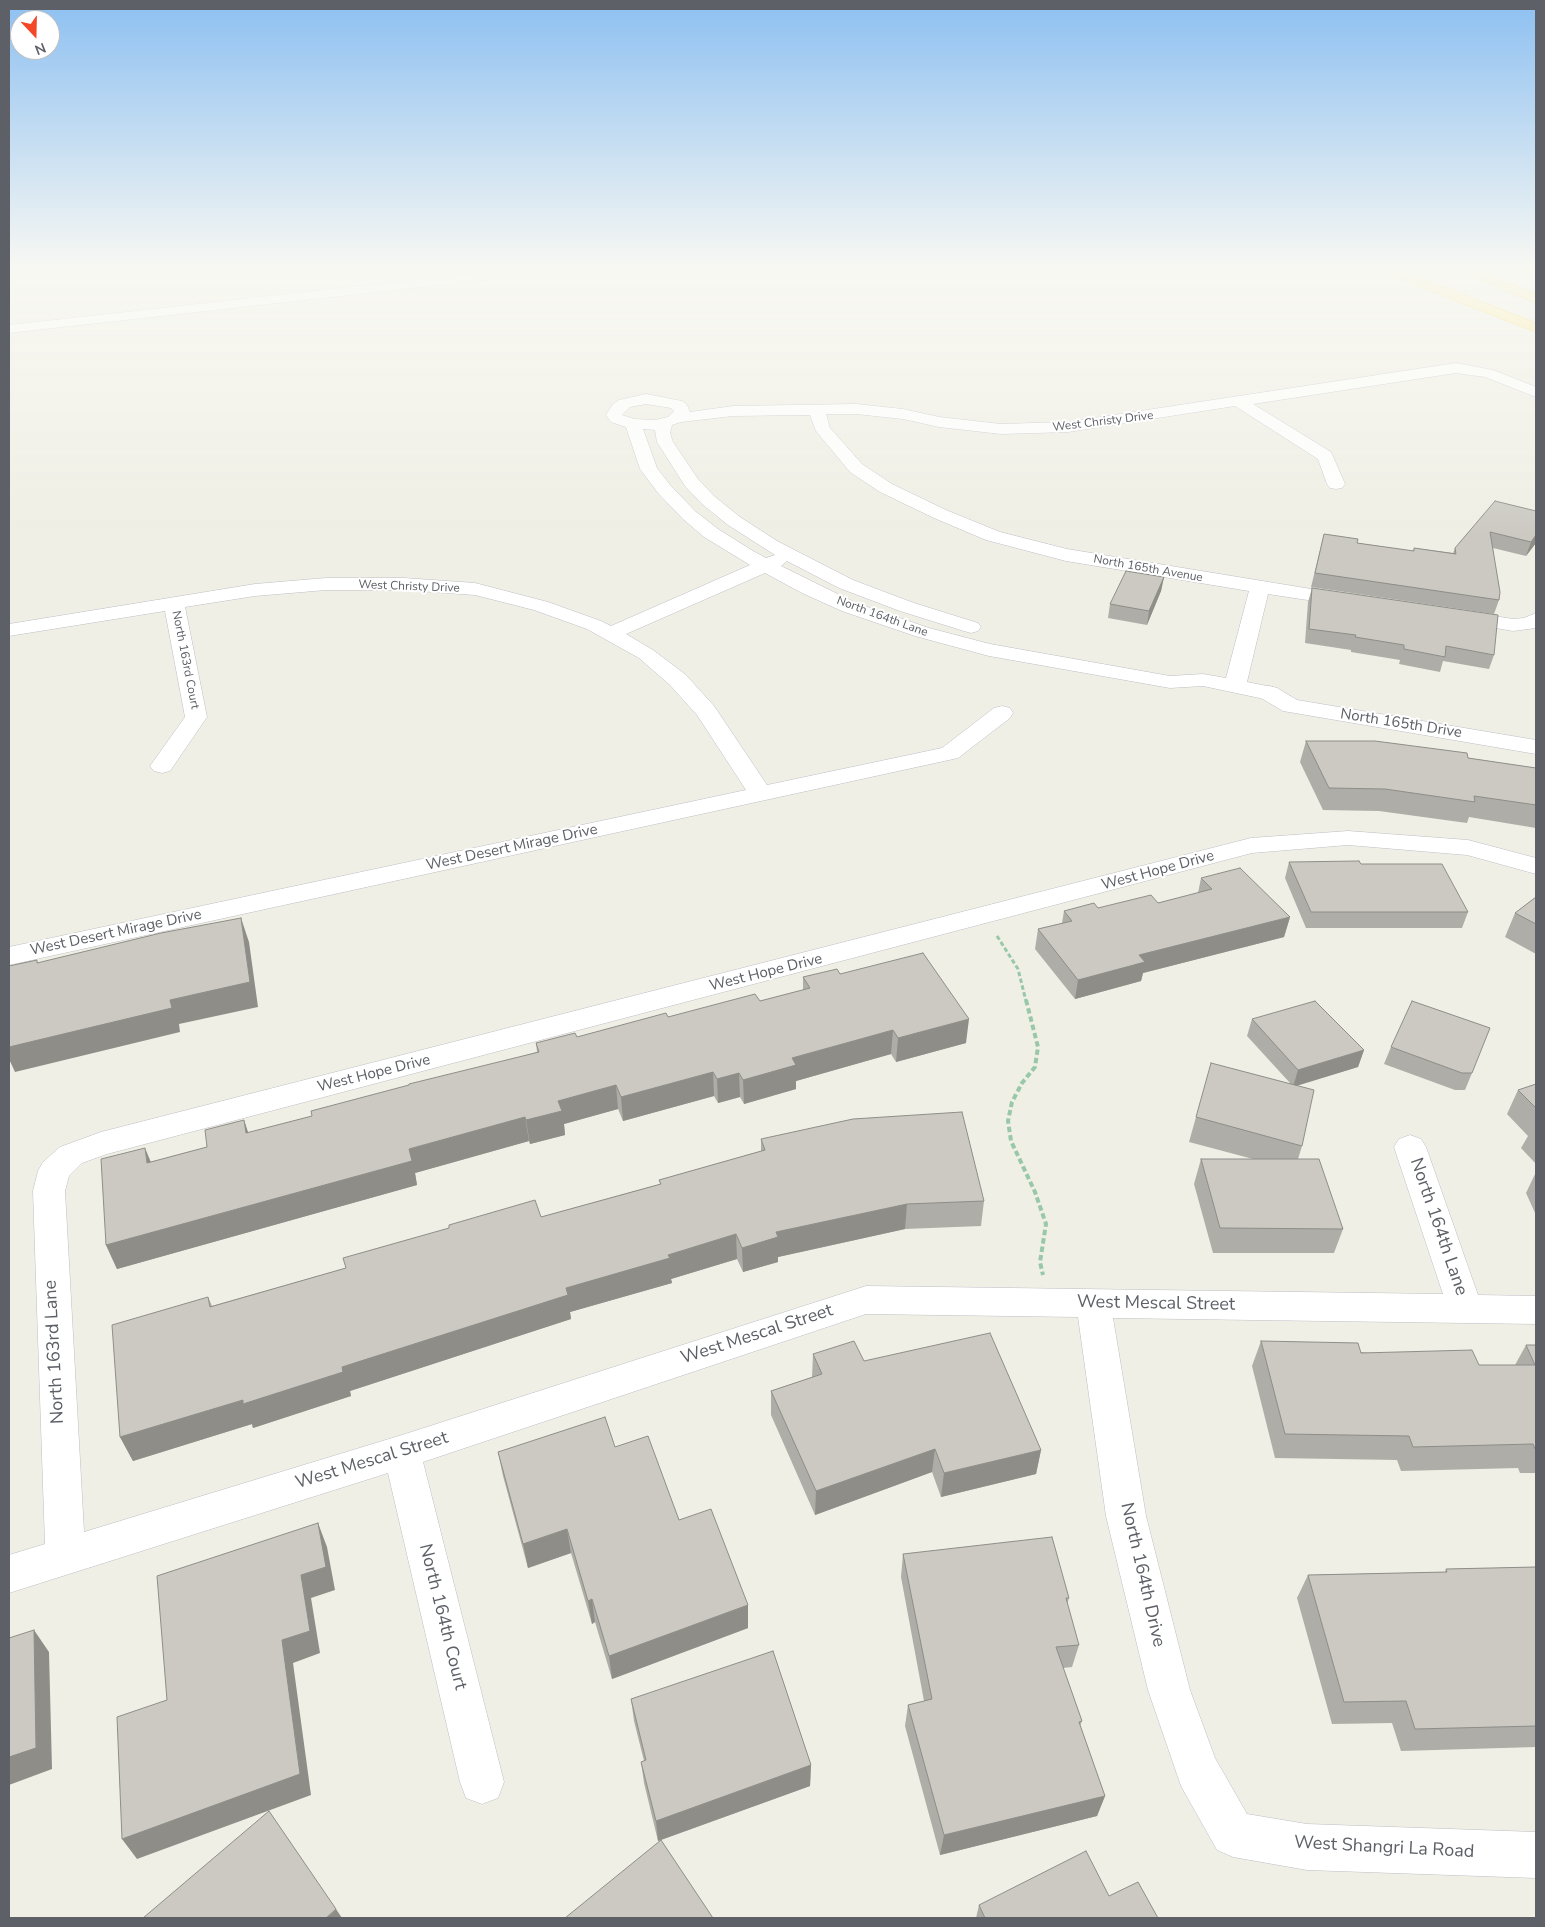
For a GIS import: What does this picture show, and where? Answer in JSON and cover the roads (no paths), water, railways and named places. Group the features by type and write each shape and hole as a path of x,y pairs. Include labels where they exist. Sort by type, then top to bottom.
{"street":[{"name":"West Christy Drive","path":"673,415 733,411 865,410 992,428 1029,430 1109,423 1456,368 1488,373 1536,392"},
{"name":"North 164th Lane","path":"1203,680 1183,668 1022,640 959,624 846,584 788,555 734,521 708,500 691,482 665,442 662,433 673,415 668,401 646,399 625,403 619,406 614,415 624,422 632,424 638,435 649,469 664,489 689,515 711,533 809,589 849,607 922,632 980,648 1170,682 1203,680 1235,686"},
{"path":"1239,402 1325,456 1336,484"},
{"name":"North 165th Avenue","path":"816,409 822,428 856,468 886,488 940,514 993,536 1066,555 1366,603"},
{"path":"632,424 644,425 673,415"},
{"path":"610,634 788,555"},
{"name":"West Christy Drive","path":"9,630 255,590 326,584 430,586 475,590 542,606 594,625 610,634"},
{"path":"1235,686 1260,587"},
{"name":"North 163rd Court","path":"162,766 196,717 174,603"},
{"path":"1443,614 1513,625 1532,621"},
{"path":"610,634 646,654 678,680 706,711 761,794"},
{"name":"North 165th Drive","path":"1235,686 1269,693 1291,706 1536,747"},
{"name":"North 165th Drive","path":"1269,693 1296,689 1536,731"},
{"name":"West Desert Mirage Drive","path":"9,956 950,754 1002,713"},
{"name":"West Hope Drive","path":"71,1155 101,1144 1252,846 1348,838 1468,848 1536,866"},
{"name":"North 164th Lane","path":"1410,1146 1466,1308"},
{"name":"North 163rd Lane","path":"64,1556 49,1191 54,1171 71,1155"},
{"name":"West Mescal Street","path":"9,1574 402,1452 866,1300 1536,1310"},
{"name":"North 164th Drive","path":"1093,1303 1126,1516 1169,1690 1197,1770 1233,1834"},
{"name":"North 164th Court","path":"402,1452 482,1782"},
{"name":"West Shangri La Road","path":"1233,1834 1307,1847 1536,1855"}]}
